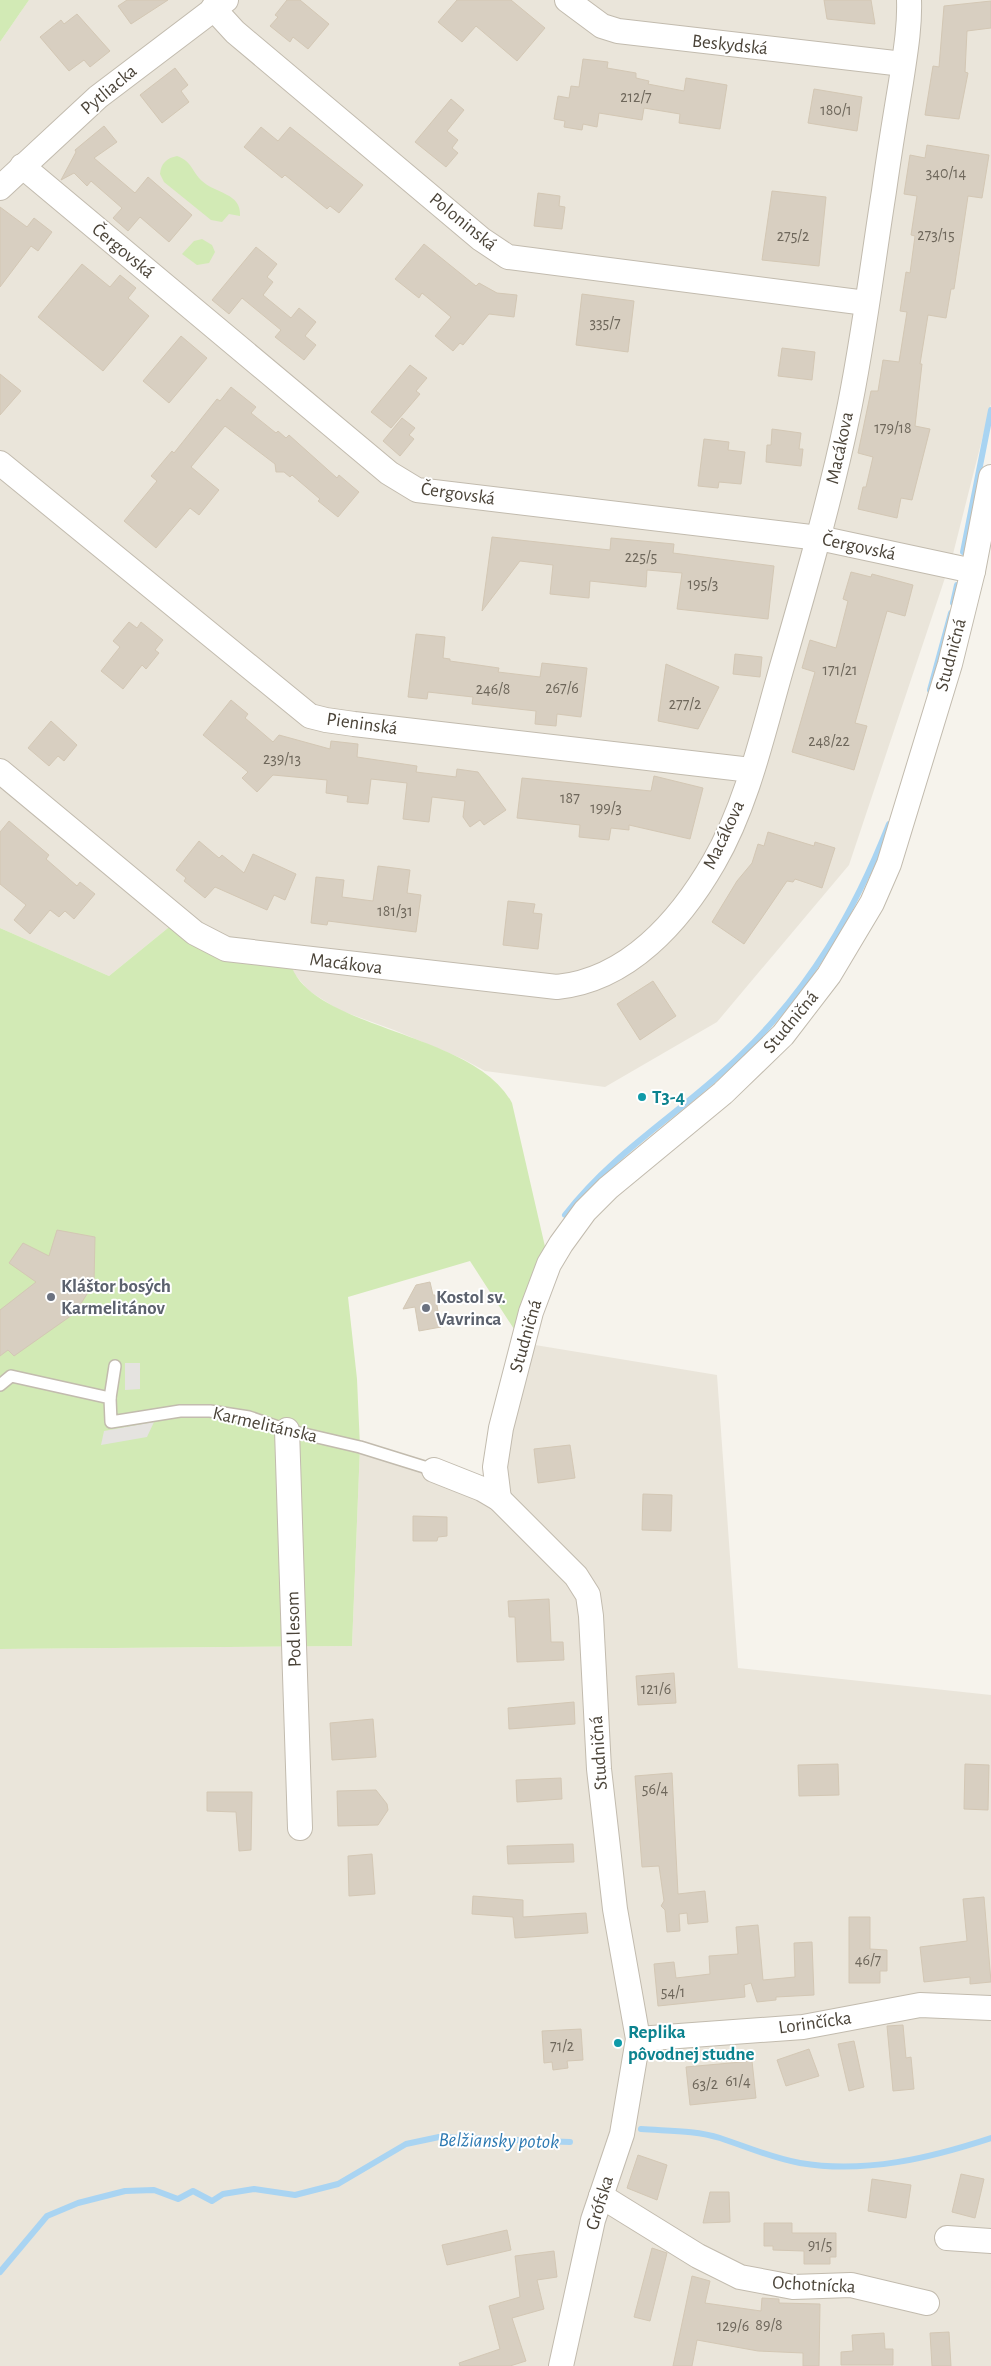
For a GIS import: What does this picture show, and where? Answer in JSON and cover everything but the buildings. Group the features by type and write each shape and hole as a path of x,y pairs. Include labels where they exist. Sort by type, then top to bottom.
{"street":[{"name":"Beskydská","path":"567,0 602,26 618,31 903,64"},
{"name":"Macákova","path":"0,771 195,933 219,946 308,960 557,988 578,985 619,968 634,957 671,921 715,860 739,807 819,538 848,416 903,64 909,0"},
{"name":"Pytliacka","path":"0,188 98,97 220,4"},
{"name":"Poloninská","path":"220,4 242,38 481,239 508,257 866,303"},
{"name":"Čergovská","path":"22,166 389,473 417,490 819,538 973,571"},
{"name":"Pieninská","path":"0,463 310,716 354,724 751,770"},
{"name":"Studničná","path":"500,1499 495,1467 500,1428 531,1312 549,1264 573,1227 596,1199 722,1093 783,1035 829,975 853,937 890,864 950,664 973,571 991,477"},
{"name":"Pod lesom","path":"287,1430 300,1828"},
{"name":"Studničná","path":"434,1470 482,1489 500,1499 570,1570 588,1595 593,1636 599,1769 615,1909 638,2039"},
{"name":"Lorinčícka","path":"638,2039 803,2027 920,2005 991,2008"},
{"name":"Grófska","path":"561,2366 580,2276 601,2196 622,2134 638,2039"},
{"name":"Ochotnícka","path":"601,2196 698,2256 740,2277 793,2287 850,2285 928,2303"},
{"path":"947,2238 991,2241"}],"lane":[{"path":"0,1385 11,1376 110,1398 115,1366"},
{"name":"Karmelitánska","path":"110,1398 111,1422 180,1410 210,1411 249,1417 287,1430 360,1447 434,1470"}],"shaded area":[{"path":"29,0 991,0 991,404 953,554 849,865 717,1022 605,1087 485,1071 463,1059 394,1030 339,1010 309,991 291,970 226,949 179,919 109,976 0,928 0,42"},
{"path":"523,1343 717,1375 738,1668 991,1695 991,2366 0,2366 0,1649 352,1646 360,1447 482,1489"},
{"path":"125,1363 140,1363 140,1389 125,1390"},
{"path":"154,1422 147,1437 101,1445 104,1431"}],"green space":[{"path":"0,0 29,0 0,42"},
{"path":"177,156 186,161 207,185 232,198 237,203 240,216 229,214 222,222 211,220 164,182 160,174 163,164 170,158"},
{"path":"202,239 212,245 215,252 209,263 197,265 182,254 194,241"},
{"path":"179,919 195,933 289,957 300,981 323,1000 354,1016 462,1059 492,1078 512,1103 549,1264 523,1343 470,1261 348,1297 357,1379 360,1447 352,1646 0,1649 0,928 109,976"}],"waterway":[{"path":"963,552 991,410"},
{"path":"953,603 957,585"},
{"path":"930,690 951,613"},
{"path":"565,1215 606,1170 628,1150 719,1076 766,1029 788,1003 809,976 845,919 889,824"},
{"name":"Belžiansky potok","path":"641,2129 701,2134 720,2138 790,2161 824,2166 849,2167 921,2158 991,2138"},
{"name":"Belžiansky potok","path":"0,2272 47,2216 78,2203 125,2191 154,2190 178,2199 193,2191 212,2201 223,2194 254,2189 295,2195 338,2184 406,2144 439,2137 570,2142"}],"place":[{"name":"T3-4","path":"642,1097"},
{"name":"Kláštor bosých Karmelitánov","path":"51,1297"},
{"name":"Kostol sv. Vavrinca","path":"426,1308"},
{"name":"Replika pôvodnej studne","path":"618,2043"}]}
